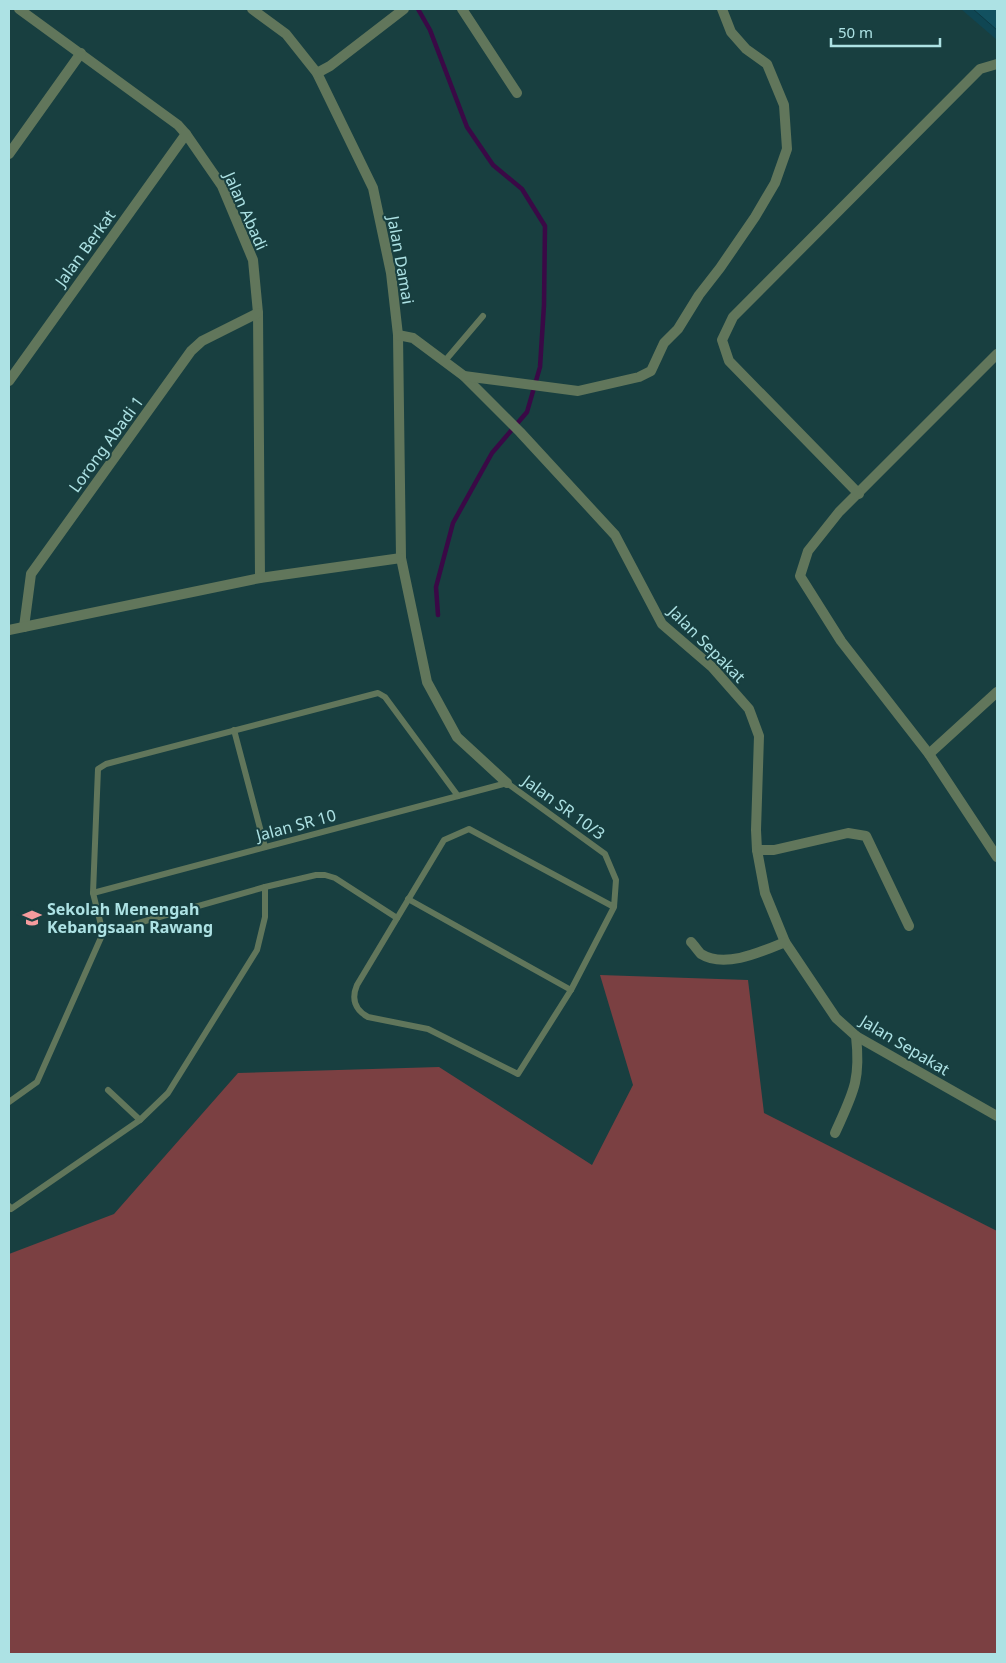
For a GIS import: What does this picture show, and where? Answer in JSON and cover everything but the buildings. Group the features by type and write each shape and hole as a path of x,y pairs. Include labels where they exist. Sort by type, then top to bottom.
{"street":[{"name":"Jalan Abadi","path":"19,9 178,124 222,186 253,260 258,314 260,578"},
{"name":"Jalan Damai","path":"252,9 286,34 317,73 373,188 390,272 398,335 401,558 426,682 457,737 507,783"},
{"path":"317,73 330,66 404,9"},
{"path":"462,9 517,93"},
{"path":"464,376 578,391 639,377 651,371 664,343 678,329 698,295 720,268 755,218 775,183 787,149 784,105 767,64 746,49 731,32 722,9"},
{"path":"9,154 81,53"},
{"path":"859,494 729,361 722,340 732,317 980,69 997,64"},
{"name":"Jalan Berkat","path":"9,381 186,134"},
{"name":"Lorong Abadi 1","path":"24,627 31,574 191,351 202,341 258,314"},
{"name":"Jalan Sepakat","path":"398,335 413,338 464,376 520,432 615,536 662,624 712,667 748,708 759,736 757,850 765,893 785,942 836,1018 856,1036 997,1116"},
{"path":"997,354 840,512 808,551 800,576 841,641 929,754 997,857"},
{"path":"9,630 260,578 401,558"},
{"path":"929,754 997,692"},
{"path":"757,850 774,850 848,833 866,836 909,926"},
{"path":"691,942 701,954 718,959 735,959 752,956 785,942"},
{"path":"835,1133 854,1091 858,1077 859,1057 856,1036"}],"lane":[{"path":"444,362 483,316"},
{"path":"9,1102 37,1082 103,933 93,893 97,774 101,766 378,693 385,697 458,796"},
{"path":"234,730 265,847"},
{"name":"Jalan SR 10","path":"93,893 507,783"},
{"name":"Jalan SR 10/3","path":"397,918 354,992 356,1007 368,1017 430,1030 518,1074 571,990 614,907 616,880 605,854 507,783"},
{"path":"103,933 265,887 316,875 335,878 397,918 444,840 469,829 614,907"},
{"path":"9,1209 140,1120 168,1093 257,950 265,917 265,887"},
{"path":"408,899 571,990"},
{"path":"108,1090 140,1120"}],"shaded area":[{"path":"600,975 748,980 764,1113 997,1231 997,1654 9,1654 9,1254 114,1214 238,1073 439,1067 592,1165 633,1085"}],"waterway":[{"path":"418,9 430,30 467,127 493,165 522,189 545,226 544,305 540,367 527,412 492,453 453,523 436,587 438,615"}],"place":[{"name":"Sekolah Menengah Kebangsaan Rawang","path":"32,918"}]}
